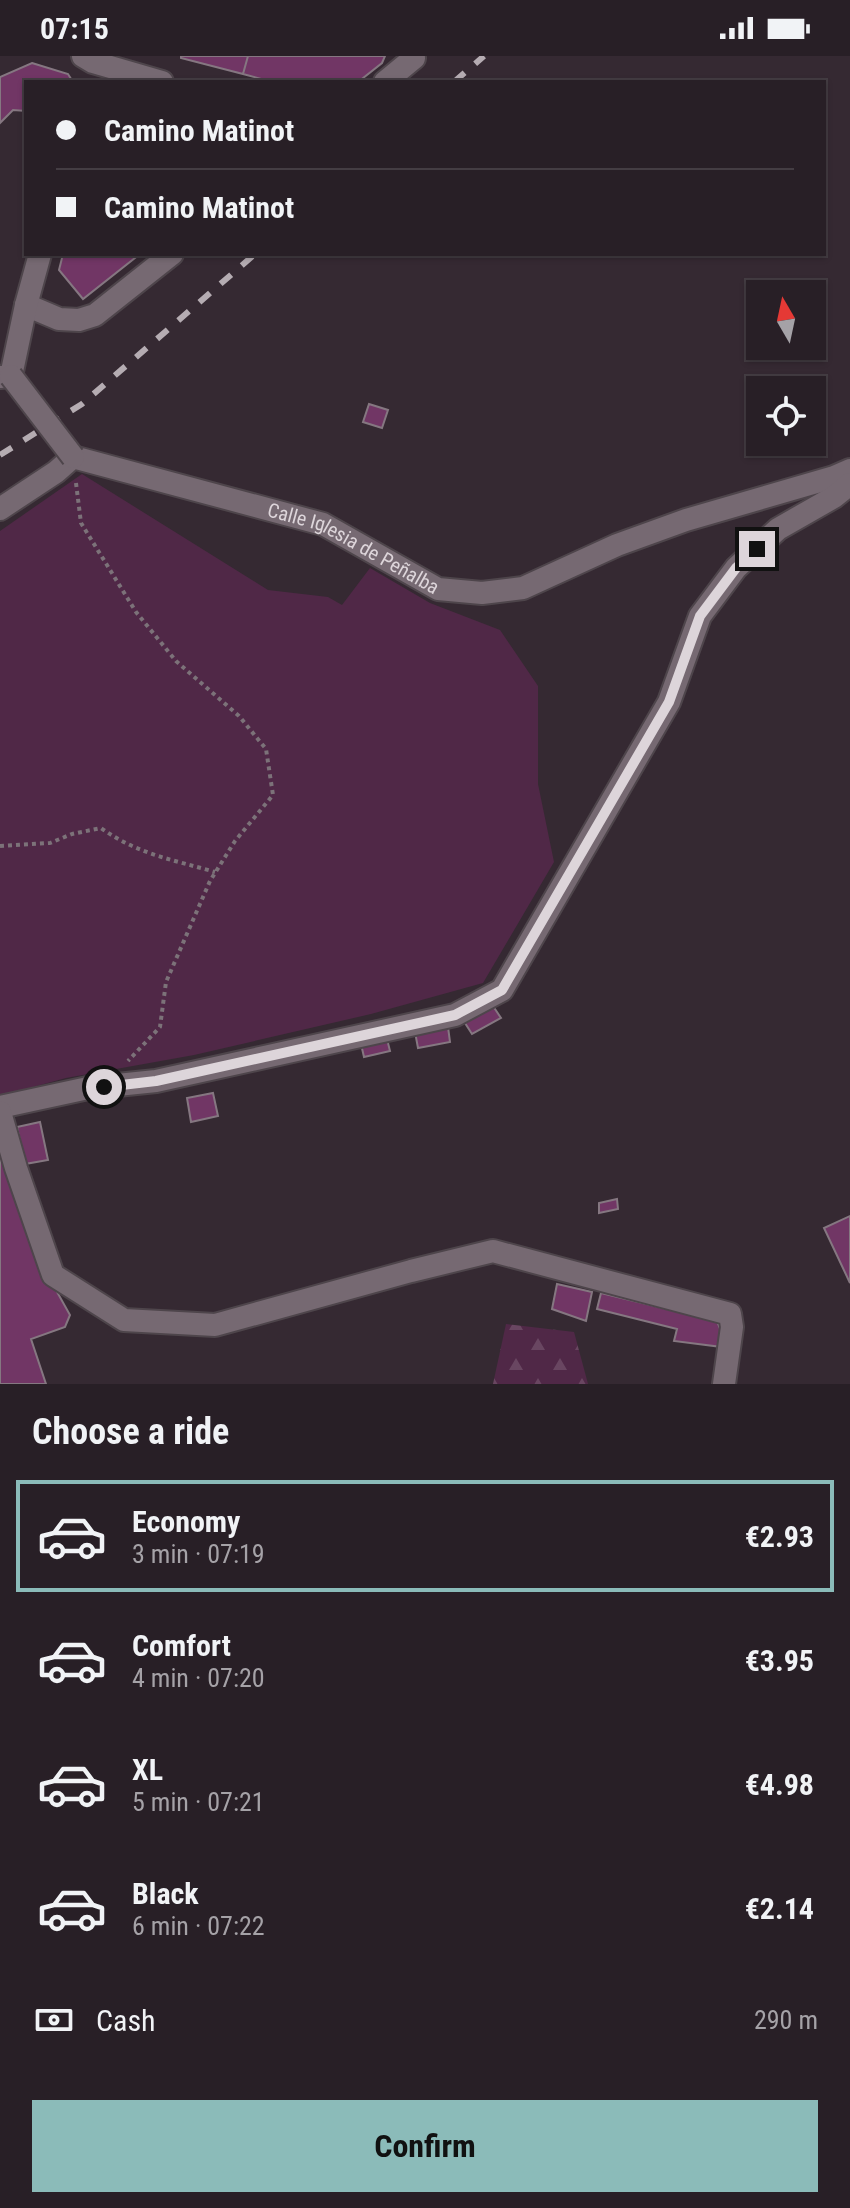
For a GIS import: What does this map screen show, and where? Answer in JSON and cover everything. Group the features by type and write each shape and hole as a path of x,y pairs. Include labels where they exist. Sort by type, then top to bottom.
{"street":[{"path":"387,80 413,57"},
{"path":"90,64 154,80"},
{"path":"0,509 73,457 6,376 39,256"},
{"path":"26,305 59,319 79,320 95,315 169,256"},
{"name":"Calle Iglesia de Peñalba","path":"73,457 323,524 438,589 482,593 523,588 630,540 850,470"},
{"path":"724,1384 732,1327 730,1314 493,1251 215,1325 124,1320 53,1275 16,1168 0,1109 104,1087 156,1081 455,1015 502,990 669,702 700,616 736,568 778,529 834,497 850,484"}],"path":[{"path":"73,457 81,523 136,612 176,661 239,716 266,749 273,795 235,841 215,872 166,982 160,1027 104,1087"},
{"path":"0,846 50,843 72,834 101,828 152,855 215,872"}],"green space":[{"path":"82,474 268,590 328,597 342,605 370,568 430,603 500,630 538,686 538,784 554,862 483,983 371,1014 194,1055 66,1078 0,1096 0,531"},
{"path":"506,1324 574,1332 588,1384 493,1384"}],"building":[{"path":"181,56 248,56 243,74"},
{"path":"248,56 385,56 382,63 361,80 265,80 243,74"},
{"path":"32,63 68,74 72,80 24,80 24,111 13,110 0,123 0,77"},
{"path":"62,256 137,256 83,299 59,270"},
{"path":"369,404 388,410 382,428 363,422"},
{"path":"493,1006 501,1018 472,1034 465,1023"},
{"path":"448,1027 450,1042 418,1048 415,1032"},
{"path":"387,1039 390,1051 364,1057 361,1044"},
{"path":"213,1093 218,1116 191,1122 187,1098"},
{"path":"40,1122 48,1160 25,1164 17,1127"},
{"path":"0,1141 56,1290 70,1315 65,1327 31,1339 46,1384 0,1384"},
{"path":"617,1199 618,1209 599,1213 599,1203"},
{"path":"850,1216 850,1283 824,1228"},
{"path":"557,1284 592,1292 586,1321 552,1309"},
{"path":"601,1293 717,1321 722,1334 722,1347 674,1341 677,1329 597,1309"}],"railway":[{"path":"456,80 484,56"},
{"path":"0,455 82,404 253,256"}],"route":[{"path":"104,1087 156,1081 455,1015 502,990 669,702 700,616 736,568 757,549"}]}
